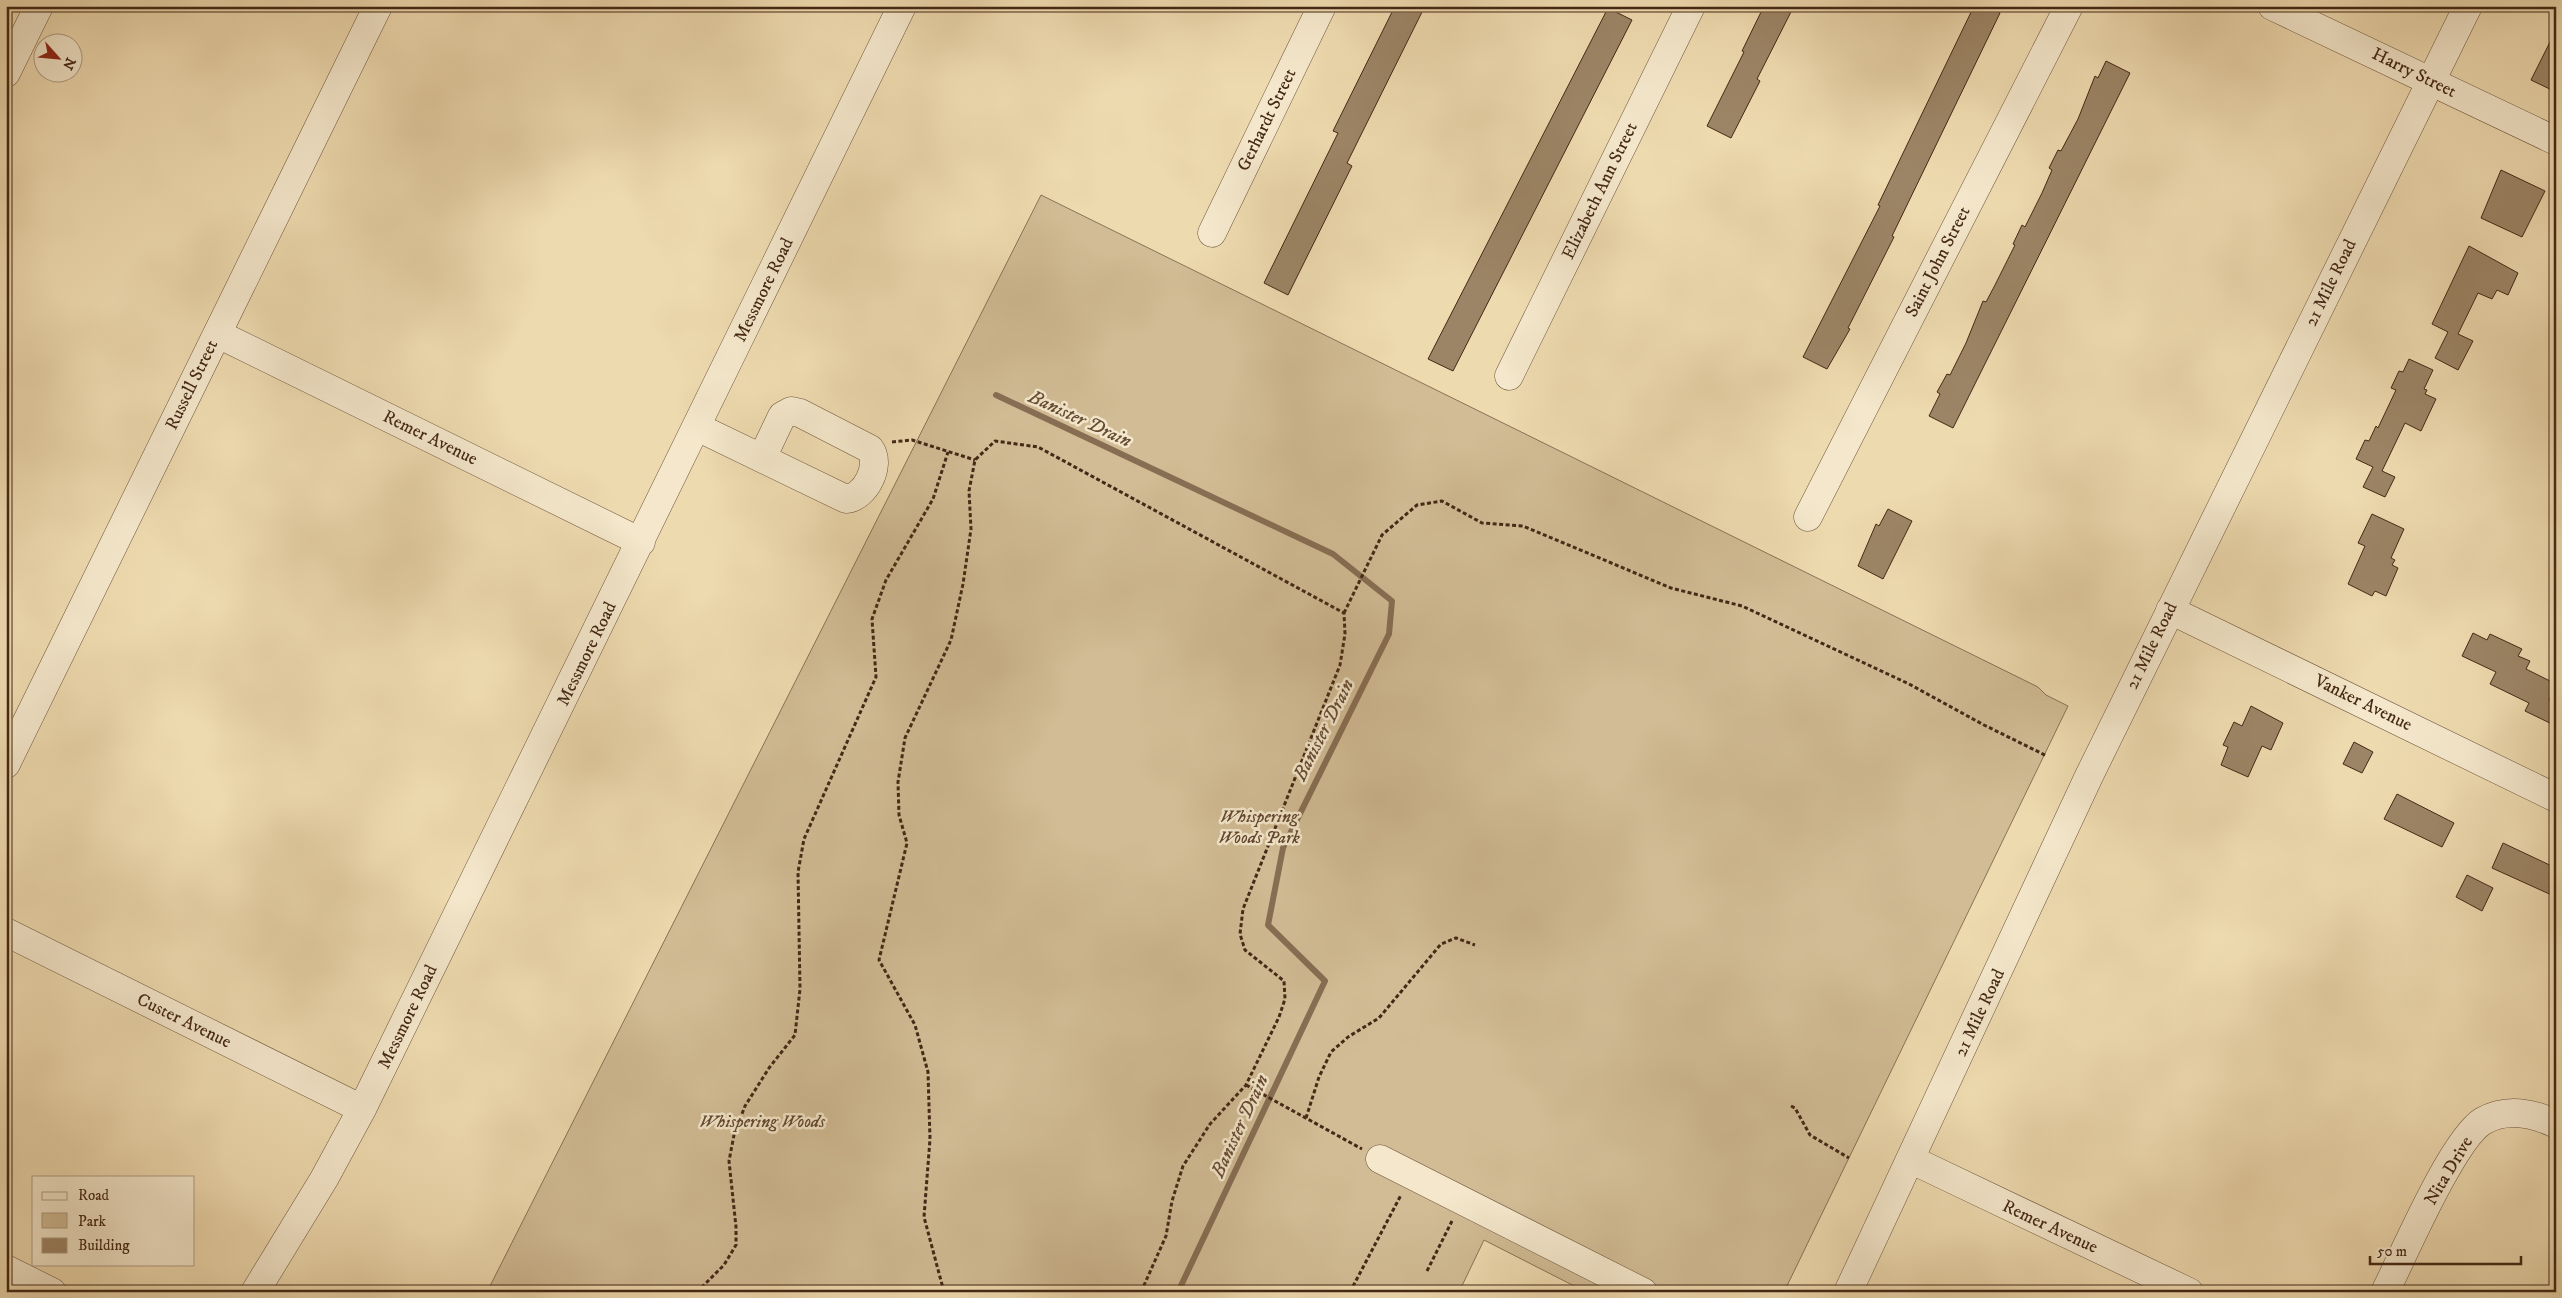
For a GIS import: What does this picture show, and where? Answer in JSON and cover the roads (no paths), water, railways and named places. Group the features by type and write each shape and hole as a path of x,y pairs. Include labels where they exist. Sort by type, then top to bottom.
{"street":[{"path":"6,73 39,6"},
{"name":"Russell Street","path":"6,764 378,6"},
{"name":"Messmore Road","path":"255,1292 324,1179 362,1110 902,6"},
{"name":"Gerhardt Street","path":"1212,233 1322,6"},
{"name":"Elizabeth Ann Street","path":"1509,376 1691,6"},
{"name":"Saint John Street","path":"1808,517 2069,6"},
{"name":"Harry Street","path":"2272,6 2556,141"},
{"name":"21 Mile Road","path":"1848,1292 1912,1160 2089,776 2468,6"},
{"name":"Remer Avenue","path":"218,334 641,542"},
{"path":"697,427 762,458 846,498 855,498 862,492 875,465 875,455 870,449 800,413 791,411 782,416 762,458"},
{"name":"Vanker Avenue","path":"2170,610 2556,798"},
{"name":"Custer Avenue","path":"6,932 362,1110"},
{"name":"Nita Drive","path":"2385,1292 2440,1180 2475,1128 2496,1115 2509,1112 2528,1114 2556,1124"},
{"path":"1380,1159 1643,1292"},
{"name":"Remer Avenue","path":"1912,1160 2189,1292"},
{"path":"6,1269 52,1292"}],"waterway":[{"name":"Banister Drain","path":"996,395 1333,554 1392,601 1389,634 1283,848 1268,925 1325,981 1178,1292"}],"park label":[{"name":"Whispering Woods Park","path":"1259,828"},
{"name":"Whispering Woods","path":"762,1122"}]}
